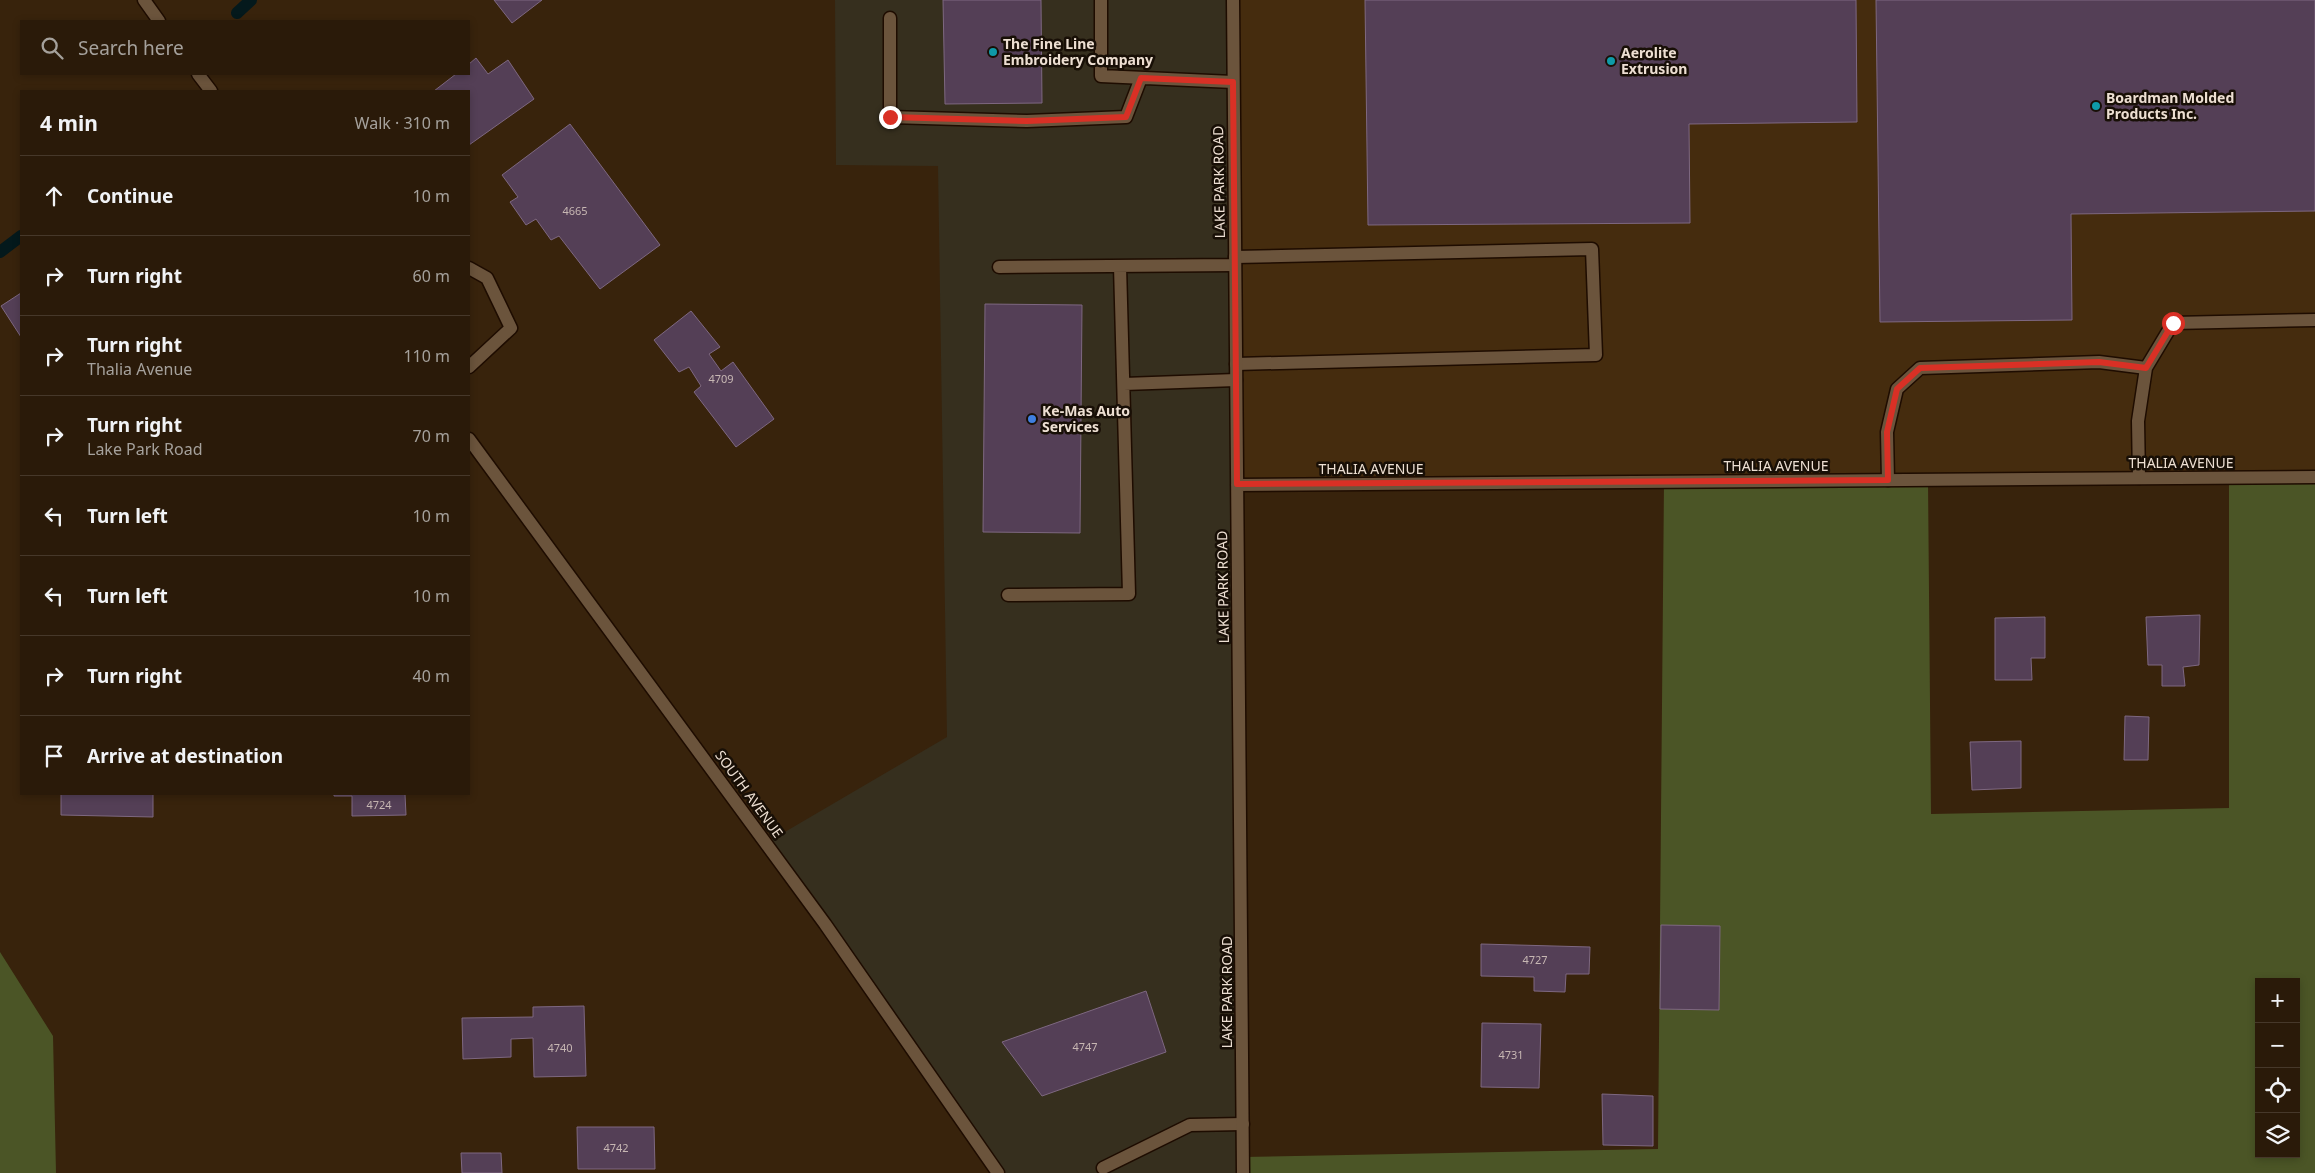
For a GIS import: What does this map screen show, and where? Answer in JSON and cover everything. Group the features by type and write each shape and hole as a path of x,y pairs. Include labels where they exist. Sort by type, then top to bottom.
{"street":[{"path":"144,0 159,20"},
{"path":"1101,0 1101,76 1233,82"},
{"name":"LAKE PARK ROAD","path":"1233,0 1243,1173"},
{"path":"890,18 890,117 1027,121 1126,117 1141,78"},
{"path":"199,75 210,90"},
{"path":"999,267 1120,266 1592,250 1596,355 1236,364"},
{"path":"1008,595 1129,594 1120,266"},
{"path":"470,269 487,278 510,328 470,366"},
{"path":"2139,478 2138,421 2146,368 2173,323 2315,320"},
{"path":"1888,480 1887,432 1897,389 1920,368 2099,362 2146,368"},
{"path":"1124,384 1236,380"},
{"name":"SOUTH AVENUE","path":"470,440 825,924 998,1173"},
{"name":"THALIA AVENUE","path":"1237,484 2315,478"},
{"path":"1103,1168 1190,1124 1243,1124"}],"shaded area":[{"path":"835,0 1233,0 1243,1173 998,1173 766,843 947,737 938,166 836,165"},
{"path":"1233,0 2315,0 2315,477 1237,485"}],"green space":[{"path":"2315,477 2315,1173 1243,1173 1243,1157 1658,1149 1664,482 1928,480 1931,814 2229,808 2229,478"},
{"path":"0,952 53,1036 56,1173 0,1173"}],"building":[{"path":"494,0 542,0 512,23"},
{"name":"The Fine Line Embroidery Company","path":"943,0 1041,0 1042,103 945,104"},
{"name":"Aerolite Extrusion","path":"1365,0 1856,0 1857,122 1689,124 1690,223 1368,225"},
{"name":"Boardman Molded Products Inc.","path":"1876,0 2315,0 2315,211 2071,214 2072,320 1880,322"},
{"path":"476,58 488,74 508,60 534,99 470,144 470,90 435,90 455,75 470,75 470,63"},
{"path":"570,124 660,245 600,289 559,236 551,240 536,219 526,225 510,202 518,197 502,175"},
{"path":"20,294 20,335 1,306"},
{"name":"Ke-Mas Auto Services","path":"985,304 1082,305 1080,533 983,532"},
{"path":"691,311 720,347 709,354 721,371 733,362 774,419 736,447 694,392 701,386 689,367 679,372 654,340"},
{"path":"2200,615 2199,665 2183,667 2185,686 2162,686 2162,665 2148,665 2146,617"},
{"path":"2045,617 2045,658 2031,658 2032,680 1995,680 1995,618"},
{"path":"2125,716 2149,717 2148,760 2124,760"},
{"path":"2021,741 2021,788 1972,790 1970,742"},
{"path":"61,795 153,795 153,817 61,815"},
{"path":"405,795 406,815 352,816 352,796 334,796"},
{"path":"1661,925 1720,926 1719,1010 1660,1009"},
{"path":"1481,944 1590,947 1589,974 1566,974 1565,992 1534,991 1534,977 1481,976"},
{"path":"1146,991 1166,1052 1042,1096 1002,1042"},
{"path":"584,1006 586,1076 534,1077 533,1038 511,1039 511,1057 463,1059 462,1018 533,1017 533,1007"},
{"path":"1482,1023 1541,1024 1539,1088 1481,1087"},
{"path":"1602,1094 1653,1096 1653,1146 1603,1145"},
{"path":"577,1127 654,1127 655,1169 578,1169"},
{"path":"461,1153 501,1153 502,1173 462,1173"}],"waterway":[{"path":"237,13 251,0"},
{"path":"0,252 20,237"}],"place":[{"name":"The Fine Line Embroidery Company","path":"993,52"},
{"name":"Aerolite Extrusion","path":"1611,61"},
{"name":"Boardman Molded Products Inc.","path":"2096,106"},
{"name":"Ke-Mas Auto Services","path":"1032,419"}],"route":[{"path":"890,117 1027,121 1126,117 1141,78 1233,82 1237,484 1888,480 1887,432 1897,389 1920,368 2099,362 2146,368 2173,323"}]}
